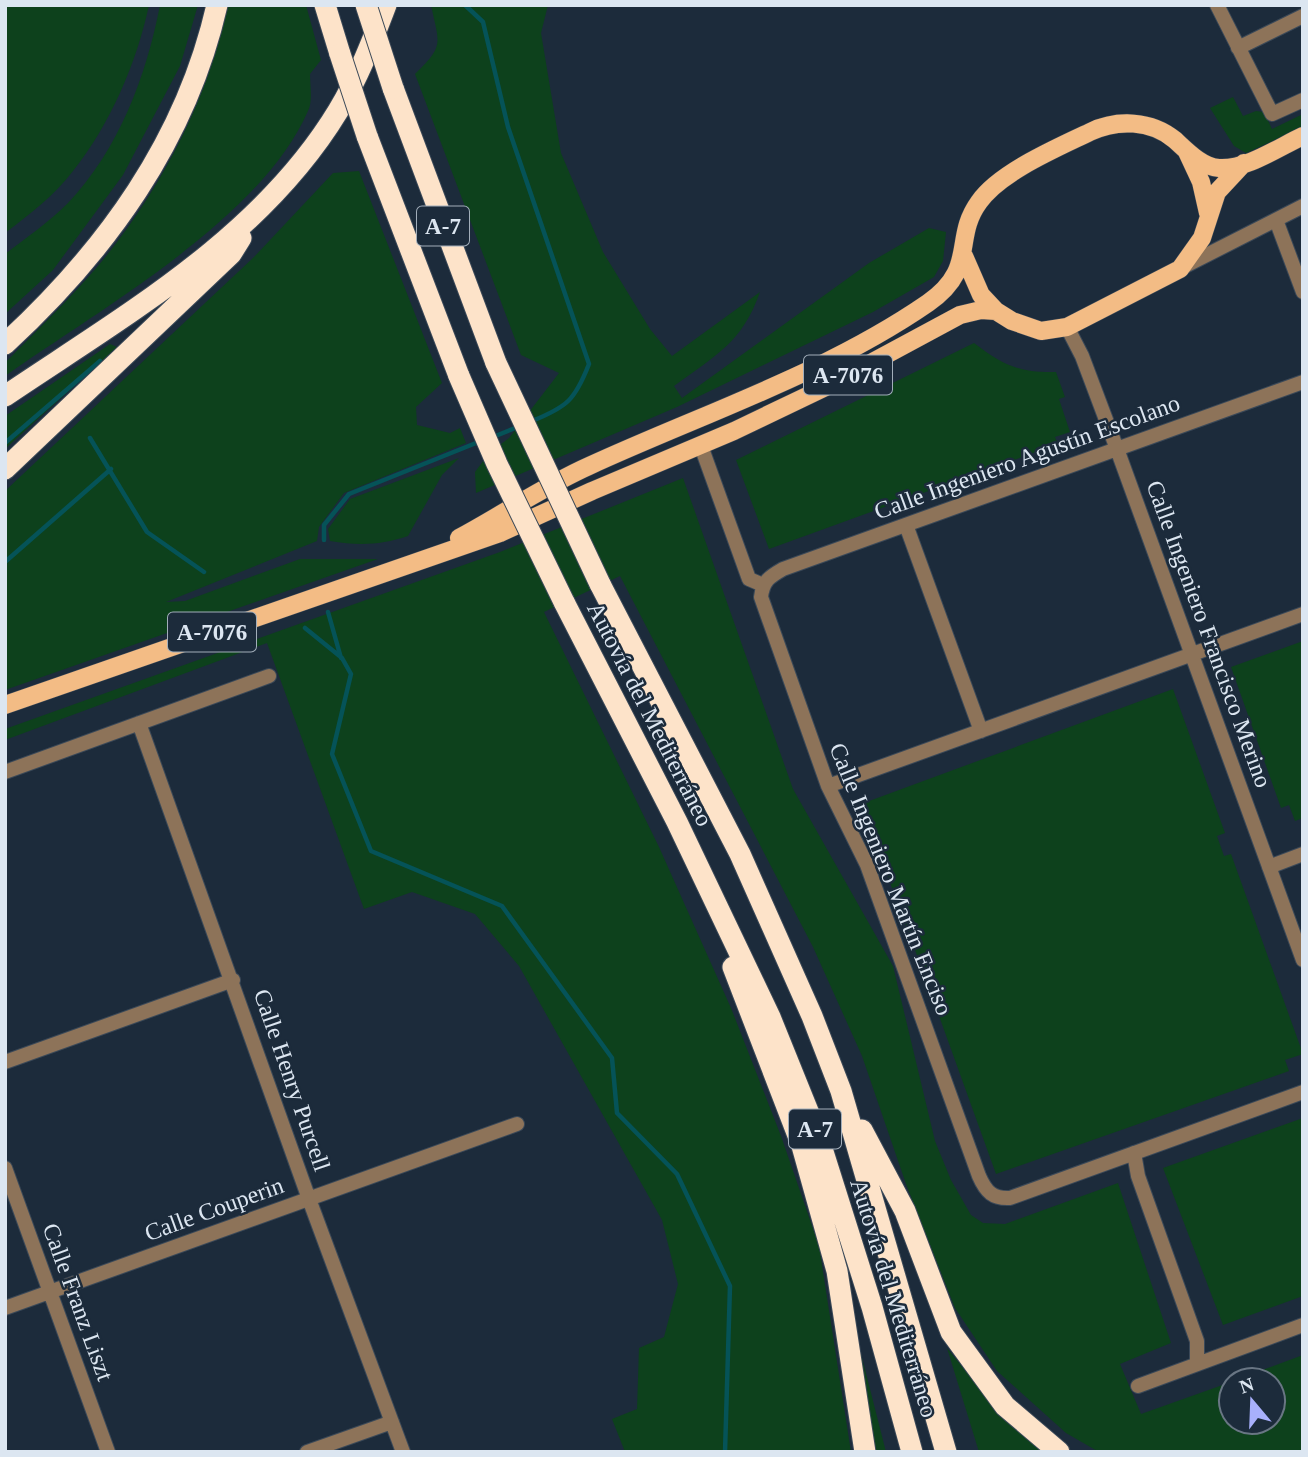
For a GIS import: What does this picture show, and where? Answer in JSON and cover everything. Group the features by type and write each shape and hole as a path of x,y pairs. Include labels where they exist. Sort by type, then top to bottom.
{"highway":[{"path":"5,344 76,273 140,189 173,133 195,78 217,5"},
{"name":"Autovía del Mediterráneo","path":"325,5 367,136 459,376 497,464 564,602 677,822 770,1017 818,1136 872,1307 912,1452"},
{"name":"Autovía del Mediterráneo","path":"366,5 393,88 496,363 600,584 740,855 813,1016 841,1091 946,1452"},
{"path":"5,396 153,296 220,244 259,209 310,151 337,113 364,63 386,5"},
{"path":"5,469 230,254 259,209"},
{"path":"677,822 802,1146 837,1271 865,1452"},
{"path":"841,1091 905,1211 951,1332 1004,1406 1059,1452"}],"main road":[{"name":"A-7076","path":"418,559 587,466 692,423 854,345 929,302 952,282 964,256 968,226 979,202 1004,178 1092,131 1115,123 1150,126 1172,138 1187,152 1219,168 1244,163 1303,136"},
{"name":"A-7076","path":"1187,152 1201,182 1208,213"},
{"name":"A-7076","path":"964,256 981,295 996,311 1012,321 1041,331 1067,327 1180,269 1202,237 1208,213 1225,180 1244,163"},
{"name":"A-7076","path":"5,705 418,559 500,533 701,446 830,385 960,315 981,310 996,311"}],"street":[{"path":"1217,5 1272,114 1303,100"},
{"path":"1238,48 1303,16"},
{"path":"1180,269 1303,206"},
{"path":"1276,220 1303,292"},
{"name":"Calle Ingeniero Francisco Merino","path":"1067,327 1082,356 1117,449 1303,960"},
{"name":"Calle Ingeniero Agustín Escolano","path":"766,581 905,525 1303,382"},
{"path":"701,446 749,579 766,581"},
{"path":"905,525 981,731"},
{"name":"Calle Ingeniero Martín Enciso","path":"766,581 761,597 828,786 867,865 979,1176 991,1195 999,1199 1010,1198 1134,1153"},
{"path":"828,786 1303,614"},
{"path":"5,772 269,676"},
{"name":"Calle Henry Purcell","path":"139,723 309,1199 403,1452"},
{"path":"1269,867 1303,854"},
{"path":"5,1062 233,980"},
{"path":"1197,1364 1197,1341 1138,1176 1134,1153 1303,1092"},
{"name":"Calle Couperin","path":"5,1308 517,1124"},
{"name":"Calle Franz Liszt","path":"5,1168 108,1452"},
{"path":"1138,1386 1303,1325"},
{"path":"307,1452 392,1422"}],"green space":[{"path":"5,5 149,5 129,70 99,134 58,188 5,233"},
{"path":"160,5 198,5 180,66 123,175 53,270 5,314 5,254 68,203 102,159 116,136 138,85"},
{"path":"228,5 306,5 321,60 310,74 310,107 285,151 254,189 217,225 130,291 5,376 5,363 98,266 142,207 161,176 179,143 208,75"},
{"path":"431,5 548,5 541,33 561,153 603,252 650,329 672,356 760,292 745,324 726,347 674,386 682,398 869,263 929,228 946,232 943,261 934,277 873,312 677,407 476,493 475,472 489,453 509,438 559,373 521,355 415,74 431,56 437,43"},
{"path":"1233,97 1243,116 1256,111 1264,112 1272,129 1303,114 1303,127 1246,153 1234,146 1210,108"},
{"path":"359,171 442,383 416,407 417,425 450,433 460,428 466,443 344,493 319,527 317,541 166,602 185,601 300,559 378,559 5,690 5,491 254,257 333,173"},
{"path":"974,343 1012,366 1032,371 1056,372 1065,397 1059,399 1070,432 1055,437 1058,444 769,549 736,460"},
{"path":"110,344 117,347 5,449 5,416"},
{"path":"459,458 442,475 408,536 370,544 330,541 328,529 350,499"},
{"path":"683,478 793,789 893,966 935,1141 951,1180 971,1215 983,1223 1005,1224 1118,1183 1171,1343 1120,1364 1141,1414 1217,1387 1217,1436 1287,1436 1287,1366 1273,1366 1303,1355 1303,1452 1099,1452 1066,1433 997,1371 955,1308 906,1184 862,1056 813,947 620,576 544,612 659,847 731,1008 781,1136 819,1246 851,1452 625,1452 612,1419 637,1409 639,1348 664,1337 678,1284 662,1220 519,966 475,914 412,892 364,909 267,643 5,740 5,729 500,552"},
{"path":"1303,641 1303,818 1295,821 1289,805 1281,808 1231,667"},
{"path":"1173,689 1225,833 1217,836 1224,856 1231,854 1303,1054 1285,1060 1289,1071 996,1174 934,1002 941,998 934,974 925,977 861,804"},
{"path":"1303,1118 1303,1296 1223,1325 1163,1168"},
{"path":"856,1334 886,1452 871,1452"},
{"path":"947,1348 1003,1417 1045,1452 979,1452"}],"waterway":[{"path":"465,5 483,22 508,127 589,364 579,386 568,401 532,421"},
{"path":"5,443 100,361"},
{"path":"493,437 520,426"},
{"path":"90,438 147,532 204,572"},
{"path":"324,540 324,525 349,494 481,441"},
{"path":"5,562 111,469"},
{"path":"328,612 341,658"},
{"path":"305,628 342,658 351,674 332,754 371,851 502,906 612,1058 617,1113 677,1174 730,1286 725,1452"}]}
